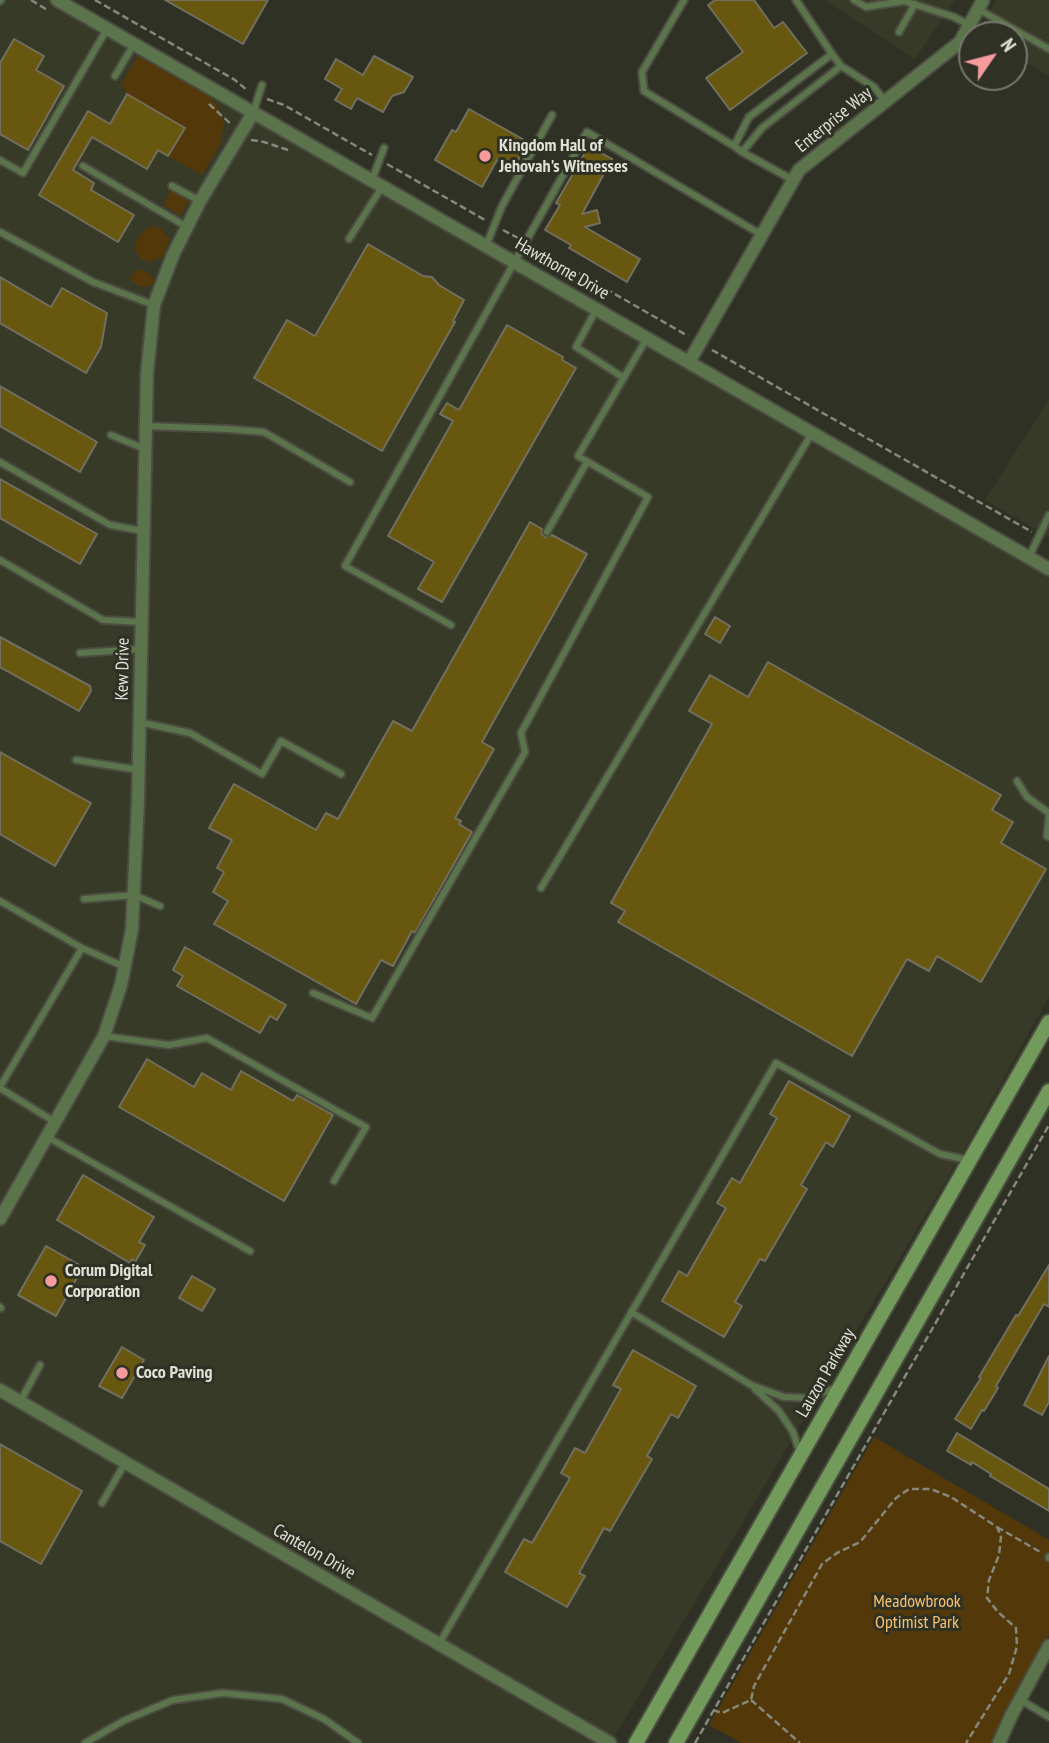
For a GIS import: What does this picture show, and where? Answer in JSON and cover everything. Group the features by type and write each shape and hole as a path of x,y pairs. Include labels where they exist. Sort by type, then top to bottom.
{"main road":[{"name":"Lauzon Parkway","path":"636,1743 1049,1022"},
{"path":"676,1743 1049,1091"}],"street":[{"name":"Hawthorne Drive","path":"57,0 1049,569"},
{"name":"Enterprise Way","path":"971,21 981,5"},
{"name":"Enterprise Way","path":"689,362 799,170 958,44"},
{"name":"Kew Drive","path":"0,1219 104,1036 121,985 132,929 134,895 147,373 154,305 173,255 200,201 253,113"},
{"name":"Cantelon Drive","path":"0,1390 610,1743"},
{"path":"999,1743 1019,1699 1049,1646"}],"lane":[{"path":"796,0 841,66 874,87 885,101"},
{"path":"854,0 866,7 904,1 921,4 962,21"},
{"path":"681,1 642,72 644,91 793,180"},
{"path":"899,32 921,4"},
{"path":"981,5 1049,49"},
{"path":"0,160 23,173 107,29"},
{"path":"115,76 134,44"},
{"path":"734,146 748,117 832,54"},
{"path":"743,152 762,128 841,66"},
{"path":"253,113 262,85"},
{"path":"486,246 502,206 552,116"},
{"path":"451,625 345,566 587,132 762,235"},
{"path":"349,239 377,184 384,148"},
{"path":"83,166 187,227"},
{"path":"172,186 200,201"},
{"path":"0,232 93,282 154,305"},
{"path":"596,309 576,347 624,378"},
{"path":"313,993 372,1018 525,752 521,733 648,497 578,456 647,338"},
{"path":"146,426 264,432 350,482"},
{"path":"541,888 813,433"},
{"path":"111,435 145,449"},
{"path":"0,462 110,525 144,531"},
{"path":"547,532 587,462"},
{"path":"1029,557 1049,515"},
{"path":"0,560 103,620 142,622"},
{"path":"80,653 141,649"},
{"path":"139,722 190,733 262,774 281,741 341,774"},
{"path":"76,760 139,770"},
{"path":"1017,780 1027,797 1049,815 1046,836 1049,837"},
{"path":"84,899 134,895 160,906"},
{"path":"0,901 82,948 125,967"},
{"path":"55,1122 0,1087 82,948"},
{"path":"104,1036 169,1045 207,1038 366,1127 334,1181"},
{"path":"439,1644 776,1063 940,1154 970,1160"},
{"path":"47,1137 250,1251"},
{"path":"631,1312 751,1385 784,1397 807,1398 841,1386"},
{"path":"20,1402 40,1365"},
{"path":"751,1385 779,1411 793,1432 801,1456"},
{"path":"102,1503 125,1463"},
{"path":"85,1743 123,1721 173,1700 223,1693 282,1699 324,1719 358,1743"},
{"path":"1019,1699 1049,1717"}],"path":[{"path":"716,352 1039,536"},
{"path":"695,1743 1049,1125"},
{"path":"751,1699 754,1685 822,1564 836,1553 860,1542 896,1499 909,1489 931,1489 951,1497 997,1527 1033,1545"},
{"path":"966,1743 1009,1674 1017,1646 1016,1628 987,1598 989,1580 999,1555 1002,1536 997,1527"},
{"path":"713,1710 722,1713 751,1699"},
{"path":"751,1699 800,1743"}],"shaded area":[{"path":"0,0 57,0 1049,569 1049,997 963,1152 611,1743 0,1743"},
{"path":"824,0 955,0 915,59"},
{"path":"997,0 1049,0 1049,76 1028,65 1028,21 984,21"},
{"path":"1049,399 1049,537 985,500"}],"green space":[{"path":"138,56 208,95 219,107 224,124 220,145 202,175 168,156 184,128 127,94 122,83"},
{"path":"171,190 189,201 180,216 164,205"},
{"path":"152,226 162,229 169,240 163,257 150,262 140,258 135,250 143,230"},
{"path":"136,269 149,273 155,282 147,287 138,286 130,279"},
{"name":"Meadowbrook Optimist Park","path":"874,1437 1049,1540 1049,1635 991,1743 741,1743 709,1725"}],"building":[{"path":"165,0 268,0 243,44"},
{"path":"715,0 754,0 774,28 783,22 807,53 730,110 706,78 743,52 708,5"},
{"path":"14,39 44,56 36,70 64,86 28,150 0,134 0,63"},
{"path":"374,56 413,77 404,92 392,96 383,112 357,98 351,109 335,100 342,89 325,79 336,59 363,75"},
{"path":"127,94 185,128 168,156 158,150 147,169 92,137 73,170 94,183 91,190 134,215 118,242 39,195 88,111 110,124"},
{"name":"Kingdom Hall of Jehovah's Witnesses","path":"469,109 528,142 513,169 497,160 482,187 435,160 452,130 456,132"},
{"path":"589,146 612,159 582,214 597,210 600,223 585,227 640,259 627,282 569,248 571,245 545,230 560,205 556,203"},
{"path":"368,244 423,276 432,277 439,285 464,300 453,321 455,322 382,451 254,378 287,320 315,336"},
{"path":"0,277 51,307 62,288 107,313 101,347 86,373 0,323"},
{"path":"507,325 563,357 562,360 576,368 442,602 418,589 434,562 388,536 453,421 440,414 447,403 459,410"},
{"path":"0,386 97,442 80,472 0,426"},
{"path":"0,479 97,534 80,564 0,518"},
{"path":"530,522 542,529 545,537 552,535 587,554 482,742 494,749 455,818 472,832 415,933 412,931 393,966 381,960 356,1004 214,924 228,901 213,892 224,872 217,868 232,840 209,828 234,784 316,830 326,813 338,819 393,721 412,731"},
{"path":"715,617 730,626 720,643 705,634"},
{"path":"0,637 90,686 91,691 79,711 0,667"},
{"path":"768,662 1001,795 992,810 1013,822 1001,843 1046,869 981,982 937,956 929,971 907,959 852,1056 618,922 625,911 611,903 712,724 689,711 710,675 748,697"},
{"path":"0,752 91,803 55,866 0,834"},
{"path":"185,947 286,1005 277,1020 270,1016 260,1033 177,986 183,976 173,970"},
{"path":"147,1059 194,1087 202,1073 231,1090 241,1071 293,1101 297,1095 333,1115 284,1201 119,1107"},
{"path":"789,1081 850,1116 833,1147 826,1142 801,1185 807,1189 765,1261 760,1259 735,1302 742,1306 724,1337 662,1301 679,1271 687,1276 726,1208 717,1203 732,1178 740,1183 777,1118 770,1114"},
{"path":"83,1175 154,1217 139,1242 145,1245 135,1262 132,1259 130,1263 57,1220"},
{"name":"Corum Digital Corporation","path":"46,1246 83,1267 56,1316 18,1295"},
{"path":"1049,1265 1049,1307 1044,1304 996,1386 998,1388 971,1429 955,1419 1016,1315 1018,1316"},
{"path":"192,1276 215,1289 202,1311 179,1298"},
{"name":"Coco Paving","path":"122,1347 144,1360 122,1398 99,1386"},
{"path":"633,1350 696,1386 678,1418 671,1414 647,1456 652,1459 610,1531 604,1528 579,1573 585,1576 567,1607 505,1572 524,1539 532,1543 570,1478 561,1473 575,1448 585,1453 621,1389 613,1385"},
{"path":"1049,1356 1049,1402 1042,1415 1024,1405"},
{"path":"957,1433 1049,1489 1049,1511 990,1476 991,1474 972,1462 971,1465 947,1451"},
{"path":"0,1444 82,1491 41,1564 0,1541"}],"place":[{"name":"Kingdom Hall of Jehovah's Witnesses","path":"485,156"},
{"name":"Corum Digital Corporation","path":"51,1281"},
{"name":"Coco Paving","path":"122,1373"}]}
